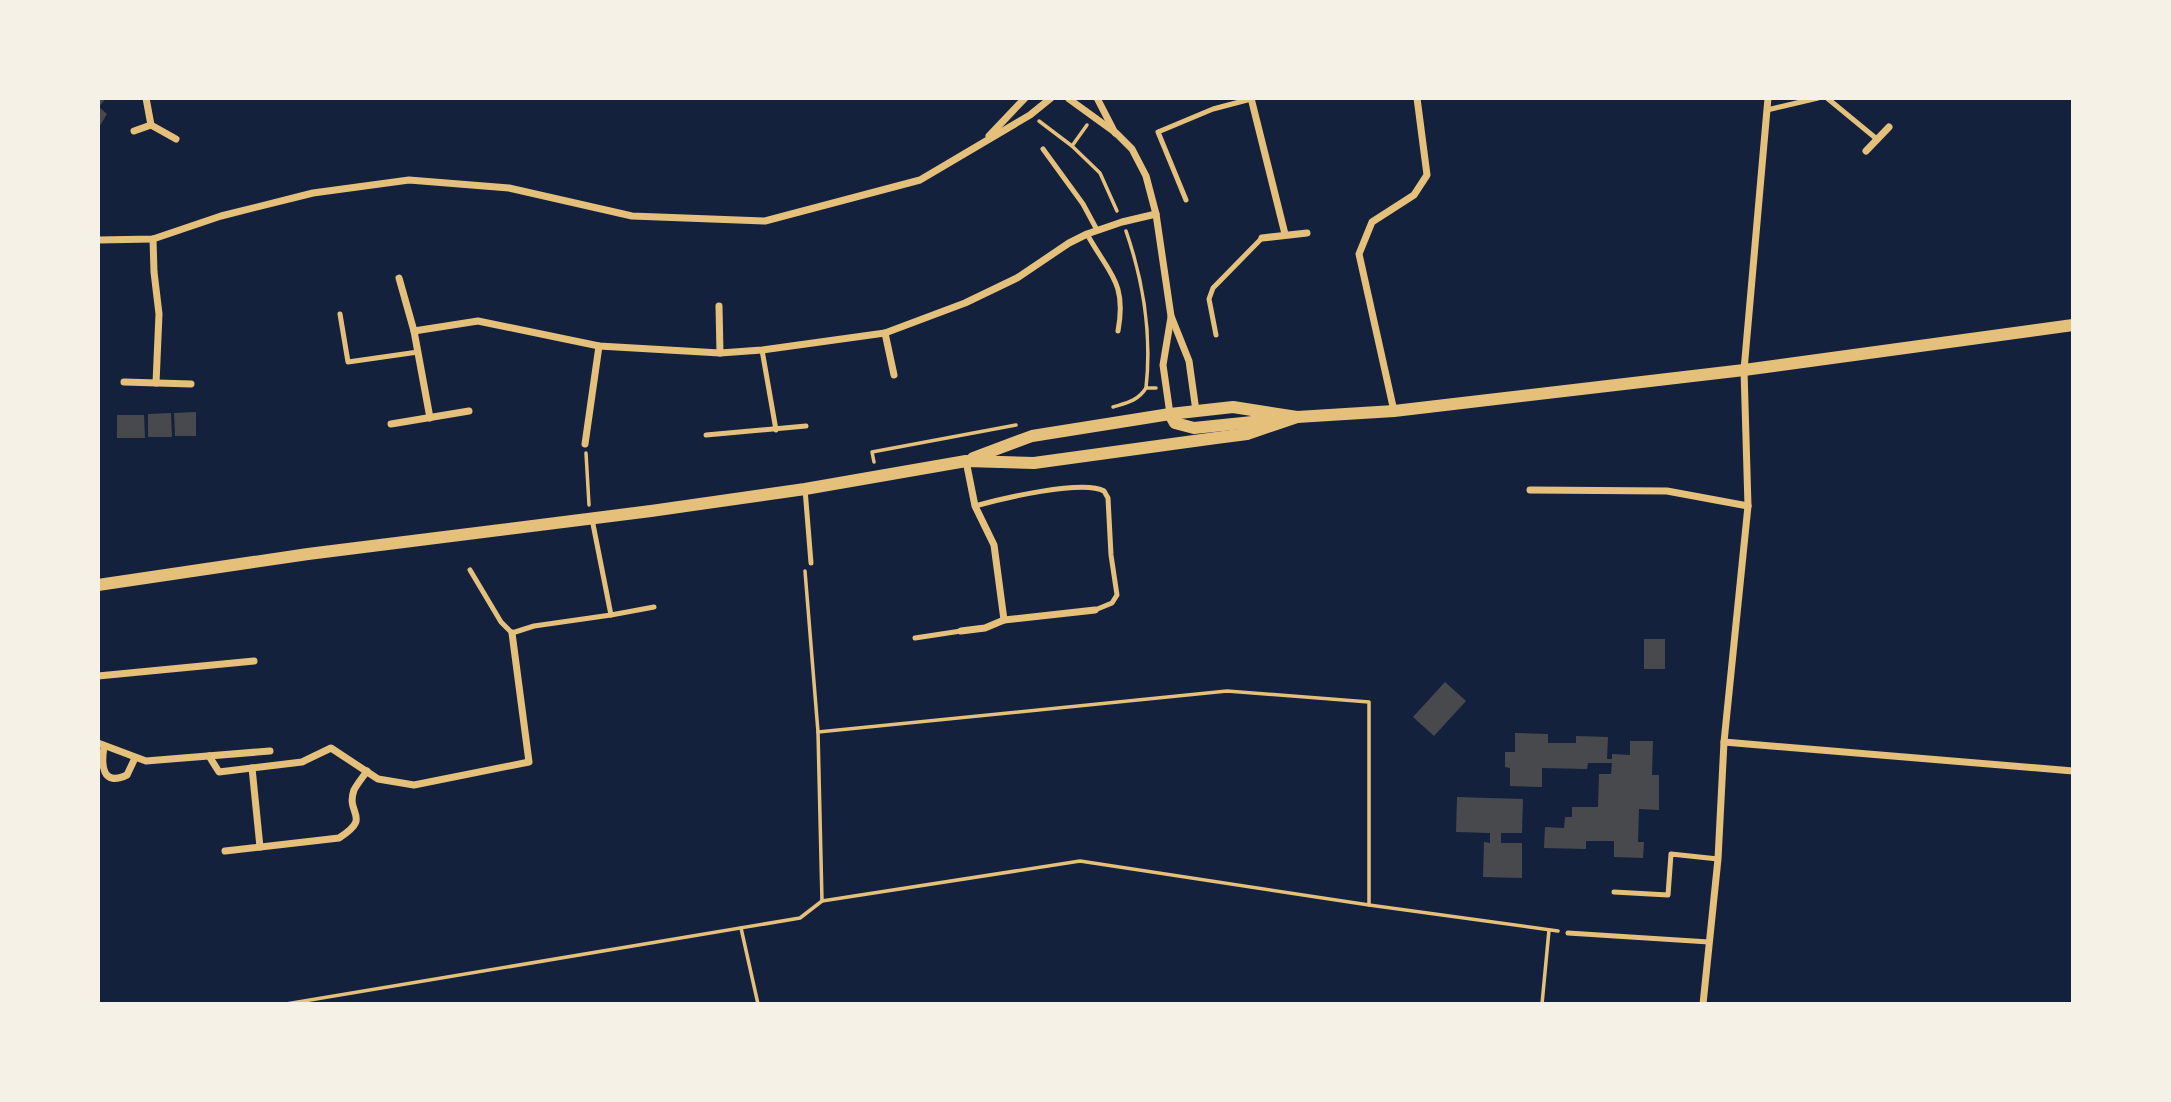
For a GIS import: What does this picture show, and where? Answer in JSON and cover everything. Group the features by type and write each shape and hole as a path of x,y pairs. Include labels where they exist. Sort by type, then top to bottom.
{"street":[{"path":"146,98 151,125"},
{"path":"984,142 1025,98"},
{"path":"98,240 153,239 221,216 313,193 409,180 509,188 632,216 765,221 920,180 1030,115 1051,98"},
{"path":"1058,98 1071,98 1116,133 1132,149 1146,176 1156,215 1171,316 1189,361 1196,411 1194,428 1185,443"},
{"path":"1097,98 1116,133"},
{"path":"1251,98 1285,234"},
{"path":"1394,411 1359,254 1372,222 1414,195 1427,175 1417,98"},
{"path":"1703,1004 1718,859 1724,742 1748,506 1744,370 1768,98"},
{"path":"134,131 151,125 176,139"},
{"path":"1866,151 1889,127"},
{"path":"414,331 478,321 599,346 720,354 885,333 976,298 1017,278 1087,234 1122,222 1156,215"},
{"path":"1262,238 1307,233"},
{"path":"153,239 159,314 156,383"},
{"path":"399,278 414,331 430,418"},
{"path":"719,306 720,354"},
{"path":"1171,316 1163,365 1170,414 1174,423 1194,428 1297,417 1394,411 1744,370 2073,325"},
{"path":"885,333 894,374"},
{"path":"585,444 599,346"},
{"path":"124,382 191,384"},
{"path":"966,461 1032,436 1170,414 1233,407 1297,417"},
{"path":"391,424 469,411"},
{"path":"98,585 308,554 592,519 804,489 966,461 1034,463 1185,443 1247,434 1297,417"},
{"path":"966,461 975,506 994,544 1003,620"},
{"path":"1530,490 1667,491 1748,506"},
{"path":"961,631 985,628 1003,620 1095,610"},
{"path":"209,756 219,772 302,762 331,748 378,779 414,785 529,762 512,633"},
{"path":"98,676 254,661"},
{"path":"1724,742 2073,771"},
{"path":"135,758 127,775 117,779 110,777 102,764 101,745 146,761 270,751"},
{"path":"252,768 260,847"},
{"path":"225,851 339,838 354,828 358,818 353,803 354,790 367,771"}],"lane":[{"path":"1186,200 1158,132 1213,109 1251,98"},
{"path":"1767,110 1818,98"},
{"path":"1827,98 1878,140"},
{"path":"1043,149 1083,204 1097,230"},
{"path":"1087,234 1100,258 1117,280 1122,307 1118,331"},
{"path":"1216,335 1209,299 1213,288 1262,238"},
{"path":"340,314 348,362 418,352"},
{"path":"762,350 776,430"},
{"path":"706,435 806,426"},
{"path":"975,506 1000,499 1087,486 1104,491 1108,498 1111,555 1117,596 1112,603 1095,610"},
{"path":"804,489 808,563"},
{"path":"592,519 611,615"},
{"path":"470,570 501,622 512,633 534,626 654,607"},
{"path":"915,638 961,631"},
{"path":"1614,892 1668,895 1671,854 1718,859"},
{"path":"1568,933 1710,942"}],"path":[{"path":"1030,115 1072,146 1100,173 1122,222 1145,296 1150,358 1146,388 1142,395 1133,401 1110,408"},
{"path":"1146,388 1165,388"},
{"path":"876,476 872,452 1017,425"},
{"path":"585,444 592,519"},
{"path":"808,563 806,598 818,732 822,901"},
{"path":"818,732 1227,691 1369,702 1369,905"},
{"path":"286,1004 800,918 822,901 1080,861 1568,933"},
{"path":"741,928 758,1004"},
{"path":"1542,1004 1549,930"}],"building":[{"path":"98,98 106,98 99,107 107,114 98,129"},
{"path":"196,412 196,436 175,436 174,413"},
{"path":"171,413 172,437 148,437 148,414"},
{"path":"117,415 144,415 145,438 117,438"},
{"path":"1644,639 1665,639 1665,669 1644,669"},
{"path":"1445,682 1466,701 1434,736 1413,717"},
{"path":"1515,733 1548,734 1548,743 1576,743 1576,736 1608,737 1607,759 1612,759 1612,754 1630,755 1630,741 1653,741 1652,775 1659,775 1659,810 1639,809 1638,842 1644,842 1643,858 1614,857 1614,841 1586,841 1586,849 1544,848 1545,827 1564,828 1565,817 1572,817 1572,807 1598,807 1599,774 1611,774 1612,763 1588,763 1587,769 1542,768 1542,787 1510,786 1510,768 1505,767 1505,752 1515,752"},
{"path":"1457,797 1523,799 1522,833 1501,833 1501,843 1522,843 1522,878 1483,877 1484,842 1490,843 1490,833 1456,832"}]}
